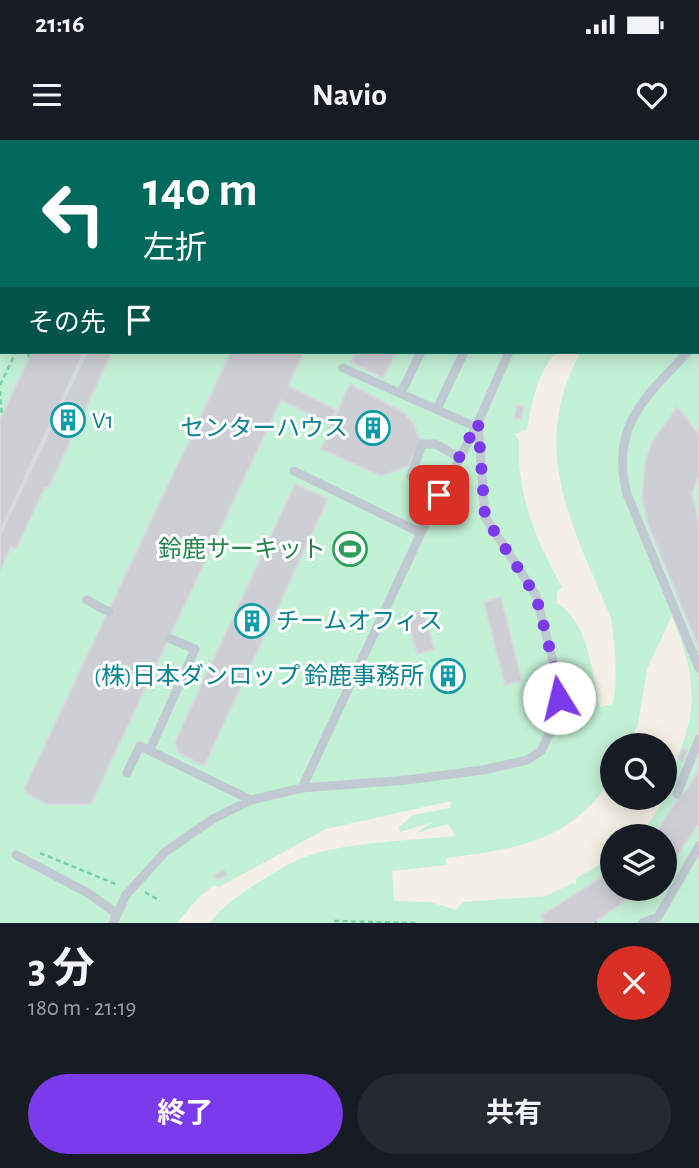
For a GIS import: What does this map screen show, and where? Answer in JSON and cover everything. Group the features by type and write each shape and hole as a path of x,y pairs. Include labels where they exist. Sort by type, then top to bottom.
{"lane":[{"path":"401,393 420,354"},
{"path":"437,409 463,354"},
{"path":"302,788 439,495 477,425 508,354"},
{"path":"686,354 644,397 633,414 626,434 621,466 627,494 699,668"},
{"path":"343,368 477,425"},
{"path":"113,923 116,913 137,881 165,852 213,819 251,800 302,788 407,780 511,765 541,751 559,714 559,685 536,596 485,517 477,425"},
{"path":"439,495 411,477 422,444 436,444 458,457"},
{"path":"294,471 421,533"},
{"path":"87,600 109,612"},
{"path":"150,750 195,649 171,639"},
{"path":"677,794 699,738"},
{"path":"127,773 140,746 251,800"},
{"path":"642,923 658,917 699,847"},
{"path":"16,855 88,892 116,913"}],"path":[{"path":"0,385 15,354"},
{"path":"0,391 2,415"},
{"path":"36,852 104,881 130,888"},
{"path":"142,891 160,901"},
{"path":"334,921 417,923"}],"green space":[{"name":"鈴鹿サーキット","path":"0,354 699,354 699,923 0,923"}],"sand":[{"path":"555,354 579,354 564,390 557,424 557,457 571,521 611,618 615,693 613,704 600,707 588,650 576,623 557,603 557,592 562,587 536,535 521,481 519,441 515,434 527,430 533,399"},
{"path":"672,616 687,661 692,699 690,718 677,760 677,733 634,733 647,669"},
{"path":"600,794 600,810 657,810 648,824 600,824 600,865 576,878 576,885 573,883 546,896 463,902 456,910 430,902 394,901 392,871 446,865 446,858 496,851 540,839 560,829"},
{"path":"451,801 450,808 413,815 399,827 400,832 433,822 416,833 448,824 455,836 364,844 311,855 259,882 226,905 210,923 177,923 198,898 214,885 219,887 326,829"}],"building":[{"path":"31,354 83,354 0,531 0,419"},
{"name":"V1","path":"86,354 111,354 48,489 45,487 16,549 11,547 0,570 0,535"},
{"path":"230,354 303,354 288,386 336,410 329,424 281,400 91,804 47,804 27,794 25,787"},
{"path":"355,354 395,354 383,378 351,362"},
{"name":"センターハウス","path":"350,384 404,413 413,423 420,441 408,466 381,476 321,449"},
{"path":"517,405 524,407 521,419 514,418"},
{"path":"677,407 699,434 699,475 692,493 699,524 699,649 648,524 642,498 645,462 652,442"},
{"name":"チームオフィス","path":"295,484 328,499 204,766 179,753 175,742"},
{"path":"501,597 522,681 505,685 484,602"},
{"path":"423,610 434,649 417,654 406,615"},
{"name":"(株)日本ダンロップ 鈴鹿事務所","path":"442,659 465,682 454,693 431,670"},
{"path":"683,749 687,750 683,761 679,759"},
{"path":"699,768 699,823 677,855 677,824 662,824 671,810 677,810 677,801 688,789"},
{"path":"224,870 227,875 217,880 214,875"},
{"path":"600,879 600,901 625,901 594,923 544,923 542,915"}],"place":[{"name":"V1","path":"68,420"},
{"name":"センターハウス","path":"373,428"},
{"name":"鈴鹿サーキット","path":"350,549"},
{"name":"チームオフィス","path":"252,621"},
{"name":"(株)日本ダンロップ 鈴鹿事務所","path":"448,676"}],"route":[{"path":"439,495 478,422 485,517 536,596 559,685 559,698"}]}
